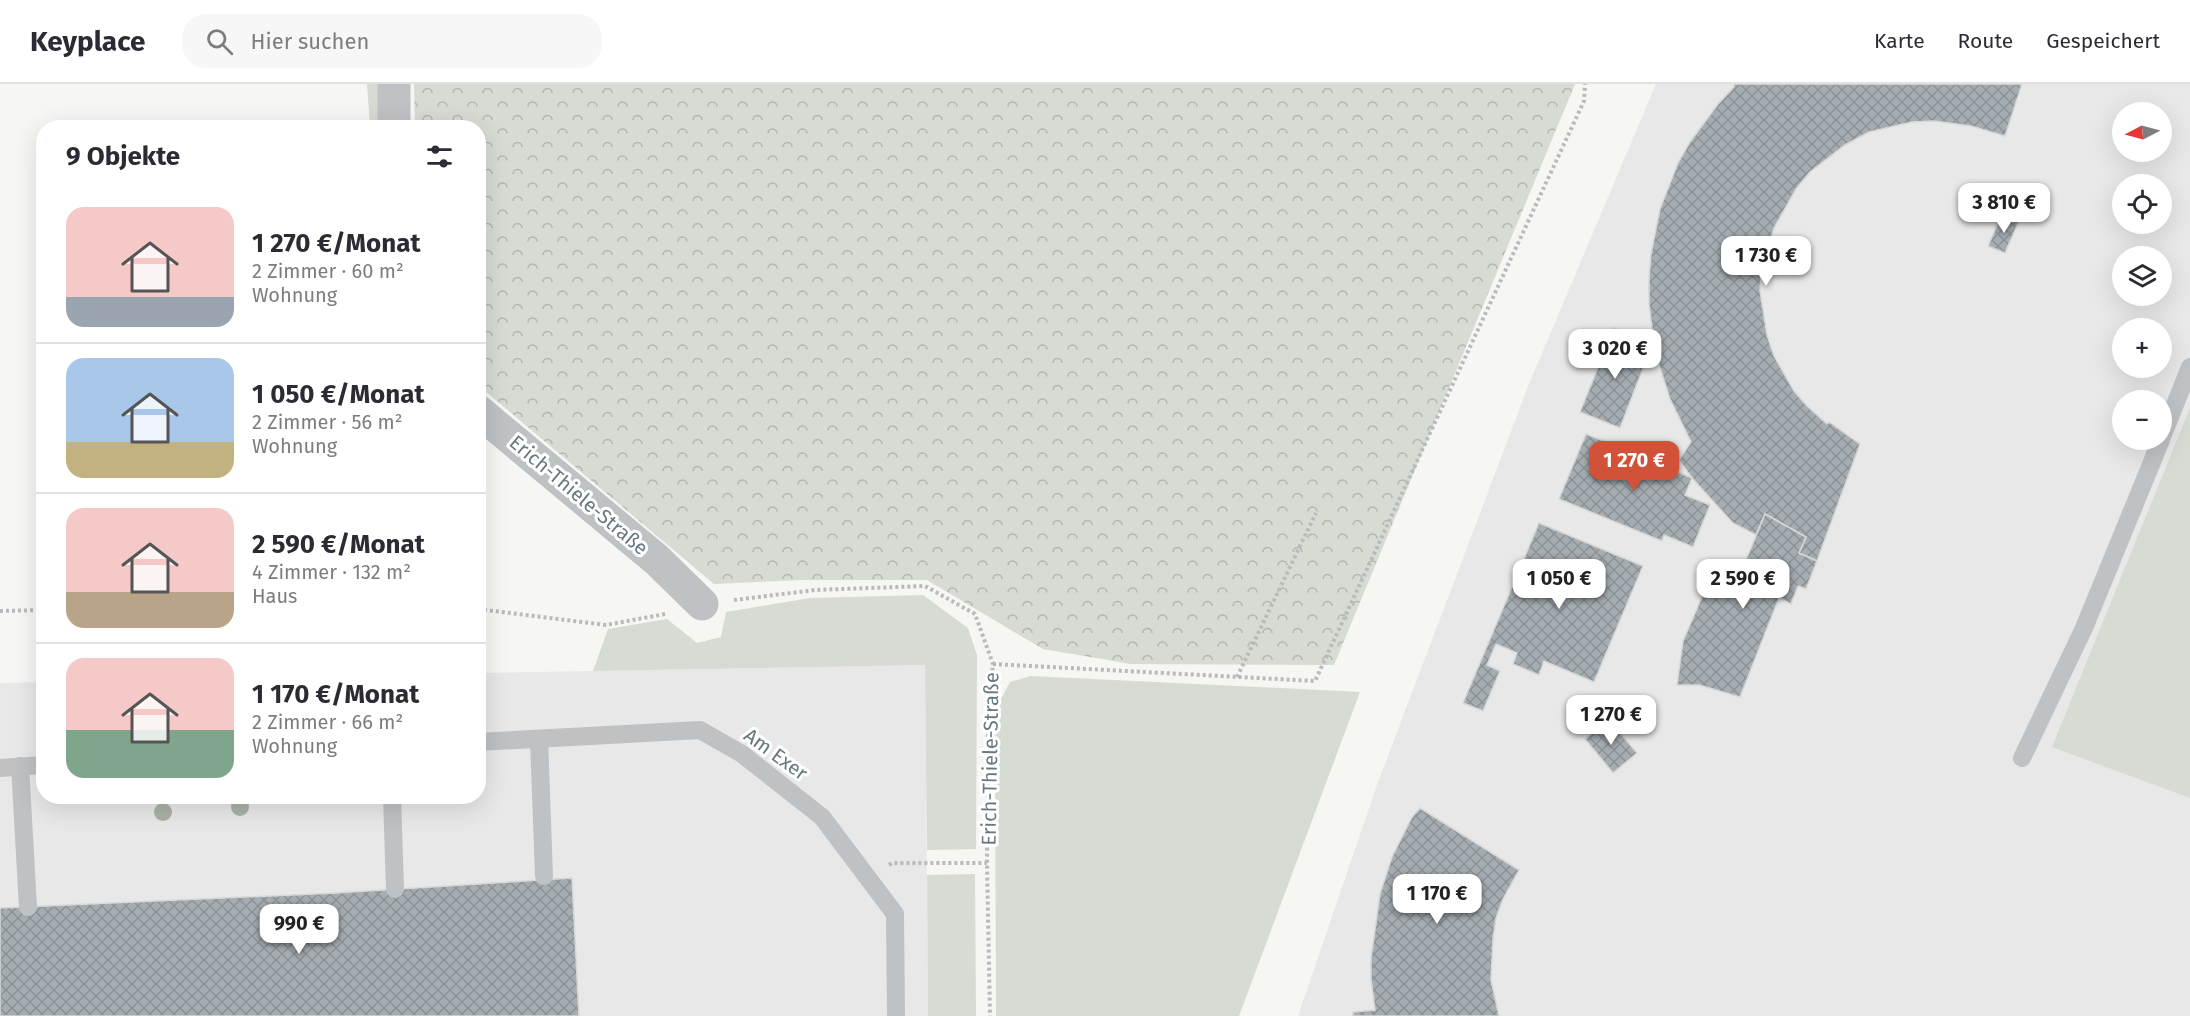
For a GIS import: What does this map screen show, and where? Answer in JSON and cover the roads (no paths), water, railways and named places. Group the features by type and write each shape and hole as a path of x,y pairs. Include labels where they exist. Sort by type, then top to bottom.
{"street":[{"path":"394,84 394,120"},
{"name":"Erich-Thiele-Straße","path":"486,418 657,560 702,604"}],"lane":[{"path":"2172,412 2190,367"},
{"path":"2022,758 2084,628 2157,450"},
{"name":"Am Exer","path":"486,742 700,730 742,754 822,817 895,914 896,1016"},
{"path":"539,739 544,876"},
{"path":"0,768 36,765"},
{"path":"20,766 28,907"},
{"path":"392,804 395,889"}]}
